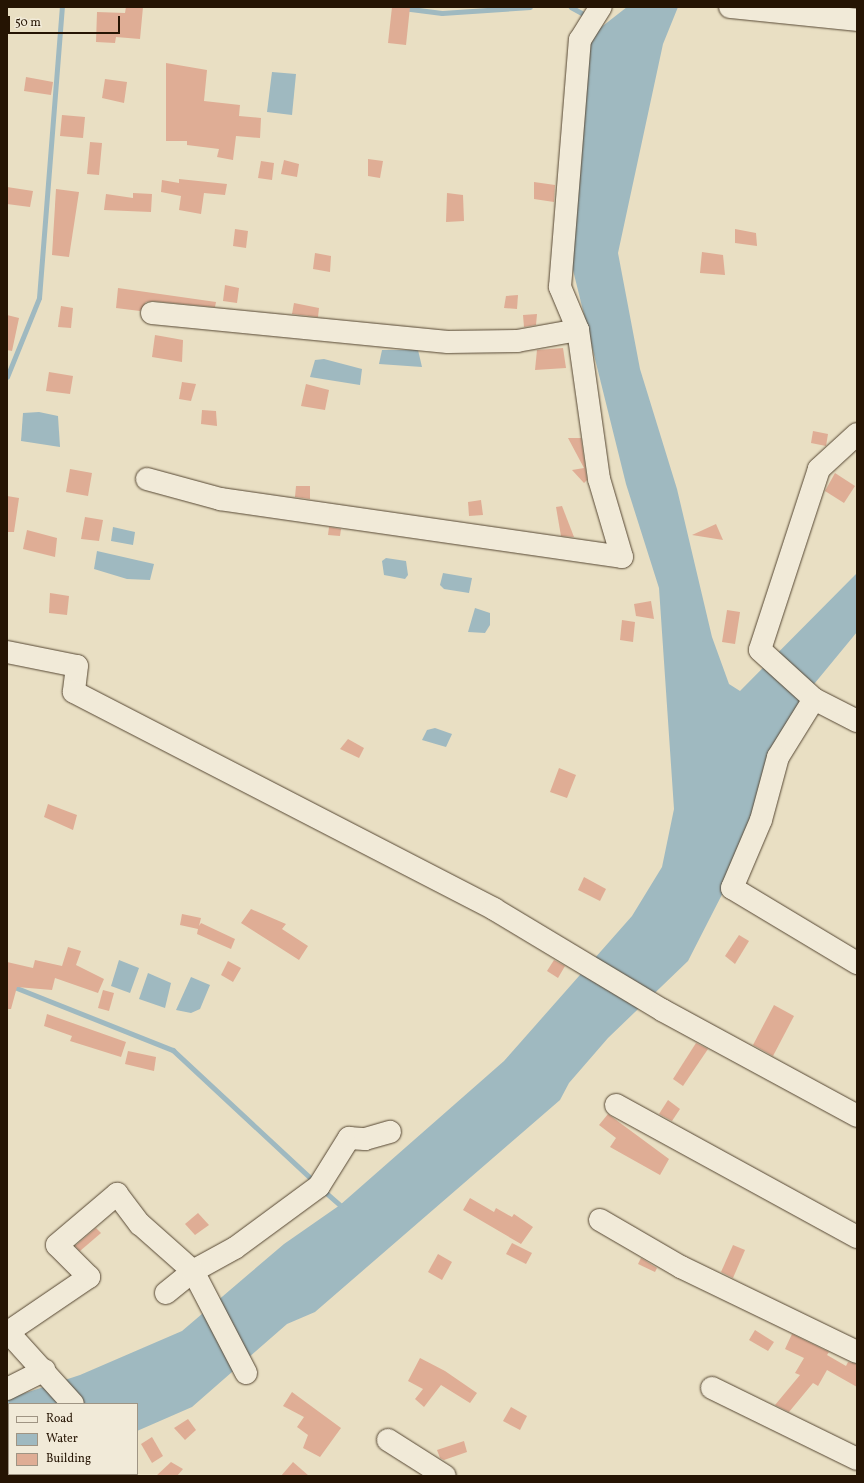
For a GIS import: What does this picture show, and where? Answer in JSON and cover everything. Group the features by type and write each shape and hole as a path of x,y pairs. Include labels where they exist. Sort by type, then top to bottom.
{"street":[{"path":"147,479 220,499 622,557 599,479 578,330 560,287 565,199 583,33 601,7"},
{"path":"730,7 857,20"},
{"path":"152,313 448,342 517,341 578,330"},
{"path":"857,434 819,469 760,650 812,697 857,721"},
{"path":"7,652 77,666 74,692 494,909 582,960 662,1010 857,1116"},
{"path":"812,697 778,757 761,820 732,888 857,963"},
{"path":"616,1104 857,1237"},
{"path":"166,1293 193,1271 235,1248 319,1186 349,1138 365,1139 390,1132"},
{"path":"72,1403 49,1374 8,1332 90,1277 57,1245 117,1194 140,1224 193,1271 245,1370"},
{"path":"600,1220 682,1267 857,1352"},
{"path":"7,1389 49,1374"},
{"path":"712,1388 857,1459"},
{"path":"388,1440 445,1476"}],"water":[{"path":"627,7 678,7 663,44 618,253 640,369 677,489 712,637 729,684 740,691 857,573 857,632 810,689 733,873 688,961 608,1038 569,1083 560,1100 315,1312 287,1324 192,1407 138,1431 138,1403 8,1403 7,1474 7,1399 80,1375 182,1331 284,1244 340,1205 504,1061 632,916 662,867 674,809 659,588 626,484 570,258 584,52 595,32"},
{"path":"272,72 296,74 292,115 267,112"},
{"path":"382,350 418,350 422,367 379,364"},
{"path":"324,359 362,369 360,385 310,377 315,360"},
{"path":"39,412 58,416 60,447 21,441 23,413"},
{"path":"113,527 135,532 133,545 111,541"},
{"path":"97,551 154,564 150,580 127,579 94,569"},
{"path":"386,558 406,561 408,575 405,579 384,575 382,561"},
{"path":"443,573 472,578 469,593 444,589 440,585"},
{"path":"475,608 490,613 490,625 485,633 468,632"},
{"path":"435,728 452,734 446,747 422,740 427,730"},
{"path":"119,960 139,968 130,993 111,986"},
{"path":"148,973 171,983 165,1008 139,999"},
{"path":"191,977 210,985 200,1009 191,1013 176,1010"}],"building":[{"path":"126,7 143,7 140,39 116,37 115,43 96,42 97,12 125,13"},
{"path":"392,7 410,7 406,45 388,43"},
{"path":"166,63 207,70 204,101 240,105 239,116 261,118 260,138 236,136 233,160 217,157 219,149 187,145 187,141 166,141"},
{"path":"26,77 53,82 51,95 24,91"},
{"path":"105,79 127,82 124,103 102,98"},
{"path":"62,115 85,117 83,138 60,136"},
{"path":"90,142 102,143 99,175 87,174"},
{"path":"368,159 383,161 380,178 368,176"},
{"path":"284,160 299,164 297,177 281,174"},
{"path":"261,161 274,163 272,180 258,178"},
{"path":"179,179 227,184 225,195 204,193 201,214 179,210 181,196 161,192 162,180 179,183"},
{"path":"534,182 555,185 554,202 534,199"},
{"path":"7,187 33,191 30,207 7,204"},
{"path":"56,189 79,192 69,257 52,255"},
{"path":"133,193 152,194 151,212 104,210 106,194 133,198"},
{"path":"447,193 463,195 464,221 446,222"},
{"path":"235,229 248,231 246,248 233,246"},
{"path":"735,229 756,233 757,246 735,243"},
{"path":"702,252 723,255 725,275 700,273"},
{"path":"315,253 331,256 330,272 313,269"},
{"path":"225,285 239,288 237,303 223,301"},
{"path":"118,288 216,302 215,307 153,301 146,302 140,311 116,308"},
{"path":"518,295 517,309 504,308 506,296"},
{"path":"294,303 319,308 318,317 292,314"},
{"path":"61,306 73,308 71,328 58,327"},
{"path":"537,314 536,325 524,327 523,315"},
{"path":"7,315 19,318 12,351 7,350"},
{"path":"155,335 183,340 182,362 152,357"},
{"path":"563,348 566,368 535,370 537,350"},
{"path":"49,372 73,376 70,394 46,391"},
{"path":"182,382 196,384 191,401 179,399"},
{"path":"306,384 329,390 325,410 301,406"},
{"path":"202,410 216,411 217,426 201,424"},
{"path":"813,431 828,434 826,446 811,443"},
{"path":"568,438 581,438 587,480 584,483 572,470 584,468"},
{"path":"70,469 92,473 88,496 66,492"},
{"path":"835,473 855,486 844,503 825,491"},
{"path":"296,486 310,486 310,499 295,497"},
{"path":"7,496 19,498 14,532 7,532"},
{"path":"481,500 483,515 469,516 468,502"},
{"path":"562,506 574,537 561,536 556,507"},
{"path":"85,517 103,520 99,541 81,539"},
{"path":"716,524 723,540 692,535"},
{"path":"329,527 341,529 340,536 328,535"},
{"path":"27,530 57,538 55,557 23,549"},
{"path":"50,593 69,596 67,615 49,613"},
{"path":"651,601 654,619 636,616 634,604"},
{"path":"727,610 740,612 735,644 722,642"},
{"path":"622,620 635,622 633,642 620,640"},
{"path":"348,739 364,748 359,758 340,749"},
{"path":"559,768 576,775 567,798 550,792"},
{"path":"48,804 77,815 73,830 44,817"},
{"path":"584,877 606,889 600,901 578,890"},
{"path":"251,909 286,924 282,929 308,946 299,960 241,923"},
{"path":"182,914 201,918 199,926 201,923 235,939 231,949 197,934 198,929 180,925"},
{"path":"739,935 749,941 735,964 725,956"},
{"path":"68,947 81,951 76,965 104,979 98,993 55,978 52,990 17,987 11,1009 7,1009 7,962 33,968 35,960 62,966"},
{"path":"554,960 565,966 558,978 547,971"},
{"path":"228,961 241,968 233,982 221,975"},
{"path":"103,990 114,993 109,1011 98,1008"},
{"path":"774,1005 794,1016 773,1056 753,1045"},
{"path":"47,1014 126,1042 121,1057 70,1041 72,1036 44,1026"},
{"path":"696,1043 708,1049 683,1086 673,1079"},
{"path":"128,1051 156,1057 154,1071 125,1064"},
{"path":"668,1100 680,1109 672,1121 659,1114"},
{"path":"608,1114 669,1159 660,1175 610,1147 616,1138 599,1125"},
{"path":"470,1198 494,1212 496,1208 512,1217 514,1214 533,1227 521,1244 463,1210"},
{"path":"198,1213 209,1225 195,1235 185,1224"},
{"path":"96,1228 101,1233 80,1251 75,1246"},
{"path":"512,1243 532,1253 526,1264 506,1254"},
{"path":"733,1245 745,1250 733,1278 721,1272"},
{"path":"438,1254 452,1262 442,1280 428,1272"},
{"path":"641,1258 657,1268 655,1272 638,1264"},
{"path":"755,1330 774,1342 768,1351 749,1340"},
{"path":"792,1334 829,1352 827,1355 846,1366 848,1362 857,1364 857,1387 827,1370 818,1386 813,1383 789,1412 775,1405 800,1375 795,1373 804,1358 785,1349"},
{"path":"420,1358 445,1371 477,1393 470,1403 441,1385 424,1407 415,1399 423,1389 408,1381"},
{"path":"292,1392 341,1428 320,1457 303,1448 308,1435 297,1427 304,1417 283,1406"},
{"path":"511,1407 527,1416 520,1430 503,1421"},
{"path":"188,1419 196,1430 185,1440 174,1428"},
{"path":"152,1437 163,1456 152,1463 141,1444"},
{"path":"464,1441 467,1452 444,1460 440,1458 437,1450"},
{"path":"171,1462 183,1469 177,1476 156,1476"},
{"path":"293,1462 309,1476 281,1476"}],"waterway":[{"path":"7,377 39,298 62,7"},
{"path":"395,7 442,13 530,7"},
{"path":"571,7 589,17"},
{"path":"7,984 173,1050 315,1182"},
{"path":"323,1190 340,1205"}]}
